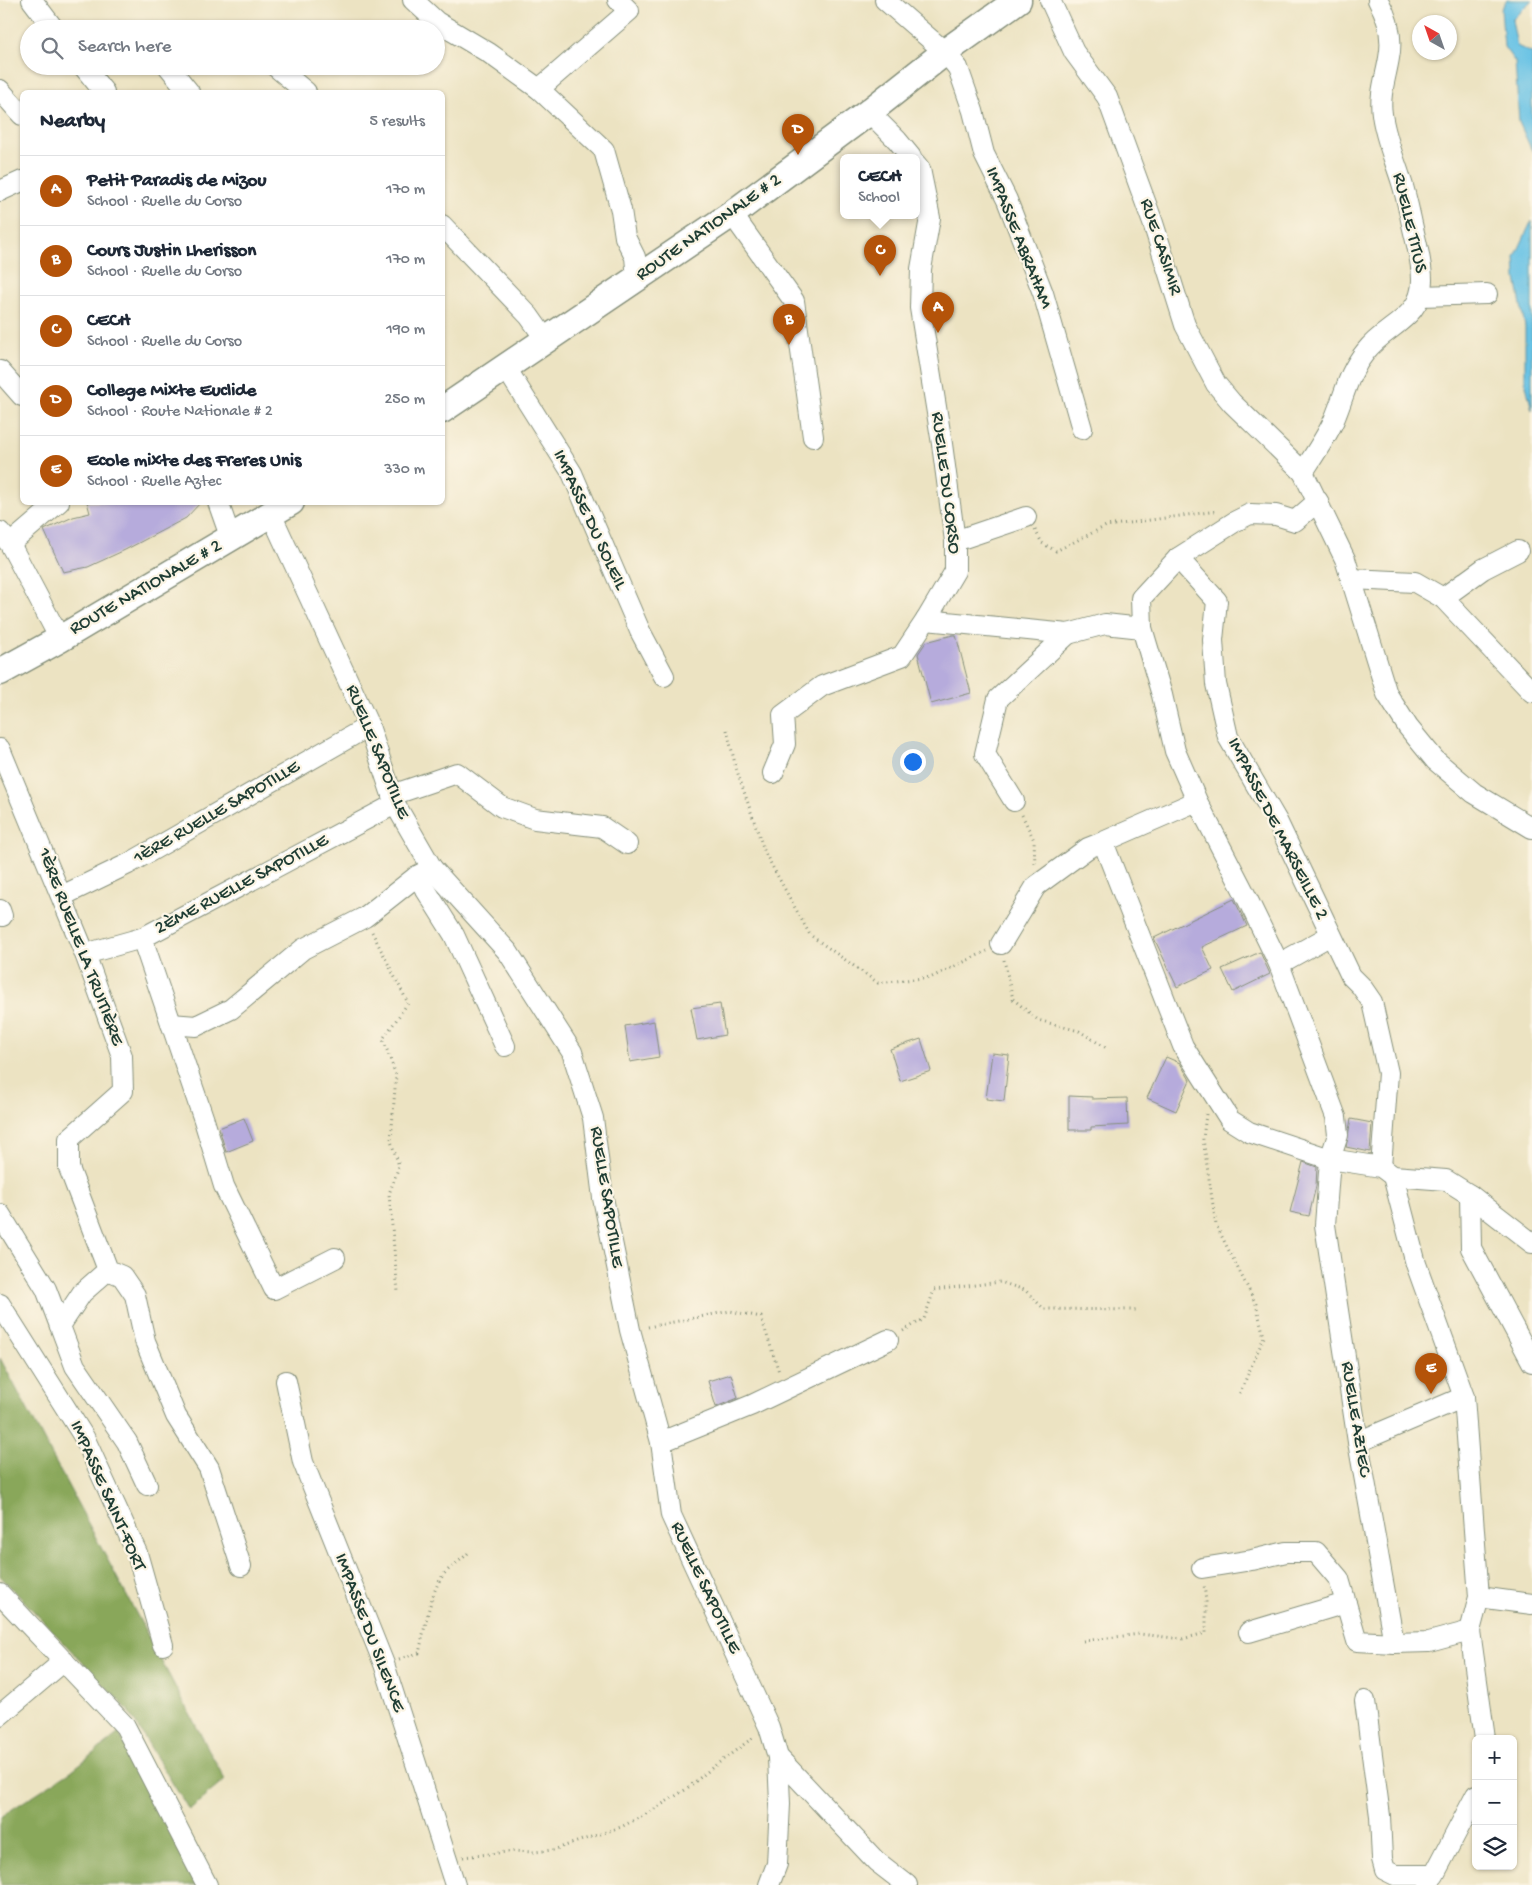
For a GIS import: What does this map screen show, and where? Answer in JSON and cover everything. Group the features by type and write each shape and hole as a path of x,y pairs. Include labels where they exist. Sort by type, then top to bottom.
{"main road":[{"name":"ROUTE NATIONALE # 2","path":"445,406 506,368 732,214 869,112 945,52 1018,0"},
{"name":"ROUTE NATIONALE # 2","path":"0,672 60,639 281,508"}],"street":[{"path":"32,0 47,20"},
{"path":"413,0 435,20"},
{"path":"539,89 629,11 618,0"},
{"name":"IMPASSE ABRAHAM","path":"885,0 945,52 958,68 973,111 984,154 1007,200 1042,293 1082,429"},
{"name":"RUE CASIMIR","path":"1050,0 1074,52 1107,97 1153,223 1185,325 1216,384 1232,403 1303,472 1318,501 1345,559 1387,694 1408,727 1435,760 1474,793 1532,828"},
{"name":"RUELLE TITUS","path":"1303,472 1334,420 1345,386 1354,367 1367,349 1414,308 1420,296 1422,281 1421,261 1403,184 1384,129 1381,106 1383,84 1390,57 1391,36 1384,12 1378,0"},
{"path":"445,27 489,53 539,89 604,150 621,210 625,236 635,257 637,278"},
{"path":"90,75 102,90"},
{"path":"175,75 187,90"},
{"path":"286,75 304,90"},
{"path":"0,90 20,113"},
{"path":"869,112 909,154"},
{"name":"RUELLE DU CORSO","path":"773,772 785,744 783,715 822,686 902,656 955,571 955,541 942,444 920,308 921,269 930,218 920,169"},
{"path":"0,191 20,182"},
{"path":"732,214 794,301 813,437"},
{"path":"445,228 529,316 546,340"},
{"path":"1420,296 1487,294"},
{"name":"IMPASSE DU SOLEIL","path":"506,368 572,473 640,631 664,676"},
{"path":"0,371 20,394"},
{"name":"RUELLE AZTEC","path":"1318,501 1295,521 1276,515 1232,515 1178,558 1141,598 1142,628 1162,696 1175,751 1197,801 1279,964 1336,1116 1338,1135 1330,1158 1325,1225 1358,1442 1394,1643"},
{"path":"54,505 5,538 60,639"},
{"path":"219,505 231,539"},
{"name":"RUELLE SAPOTILLE","path":"281,508 369,726 393,799 425,872 508,952 572,1052 593,1118 603,1198 630,1330 661,1442 671,1515 769,1727 778,1757 876,1861 907,1885"},
{"path":"955,541 1026,517"},
{"path":"1443,598 1483,569 1518,551"},
{"name":"IMPASSE DE MARSEILLE 2","path":"1178,558 1217,601 1213,640 1216,684 1228,737 1277,821 1351,976 1372,1002 1388,1073 1387,1171 1416,1264 1464,1397 1479,1597 1470,1631"},
{"path":"1351,578 1415,582 1443,598 1532,692"},
{"path":"926,620 1068,634 1105,624 1142,628"},
{"path":"1014,801 985,754 998,699 1068,634"},
{"name":"1ÈRE RUELLE SAPOTILLE","path":"62,896 128,864 369,726"},
{"name":"1ÈRE RUELLE LA TRUITIÈRE","path":"0,749 86,954 122,1056 123,1091 69,1139 69,1168 108,1270"},
{"name":"2ÈME RUELLE SAPOTILLE","path":"86,954 142,938 393,799 457,773 502,808 535,819 602,827 628,844"},
{"path":"1001,944 1036,886 1088,848 1197,801"},
{"path":"1103,842 1183,1046 1230,1120 1249,1132 1330,1158 1387,1171 1446,1180 1470,1195 1532,1243"},
{"path":"171,1024 196,1026 230,1009 303,949 365,917 425,872 505,1046"},
{"path":"1279,964 1331,936"},
{"path":"142,938 204,1120 224,1186 274,1289 335,1258"},
{"path":"1470,1195 1471,1248 1532,1362"},
{"path":"0,1214 46,1289 75,1366 126,1442 147,1485"},
{"path":"60,1326 82,1293 108,1270 122,1276 135,1295 145,1341 176,1416 209,1468 241,1566"},
{"name":"IMPASSE SAINT-FORT","path":"0,1304 84,1436 137,1553 163,1645"},
{"path":"661,1442 752,1405 888,1340"},
{"name":"IMPASSE DU SILENCE","path":"286,1382 304,1462 384,1664 455,1885"},
{"path":"1358,1442 1464,1397"},
{"path":"1202,1568 1286,1552 1316,1552 1339,1579 1358,1641 1428,1642 1470,1631 1484,1735"},
{"path":"0,1594 125,1726 207,1885"},
{"path":"1479,1597 1532,1604"},
{"path":"1249,1632 1346,1603"},
{"path":"0,1715 64,1661"},
{"path":"1365,1701 1380,1816 1382,1858 1385,1870 1395,1875 1434,1875 1472,1803"},
{"path":"769,1885 777,1864 780,1804 778,1757"}],"path":[{"path":"1026,517 1042,543 1056,551 1106,526 1232,515"},
{"path":"727,730 736,768 765,853 810,934 878,983 932,977 1001,944 1013,999 1038,1020 1079,1031 1108,1049"},
{"path":"1014,801 1034,840 1036,886"},
{"path":"365,917 408,1003 383,1038 396,1074 390,1141 399,1166 389,1194 398,1292"},
{"path":"1209,1089 1203,1139 1216,1225 1256,1304 1264,1337 1239,1395"},
{"path":"888,1340 924,1319 934,1290 991,1283 1000,1282 1024,1290 1044,1309 1137,1310"},
{"path":"630,1330 730,1311 761,1317 785,1389"},
{"path":"384,1664 418,1653 434,1590 445,1572 461,1561 469,1552"},
{"path":"1083,1640 1140,1634 1182,1639 1206,1633 1206,1602 1202,1568"},
{"path":"447,1859 515,1851 535,1852 553,1850 621,1827 685,1790 713,1767 769,1727"}],"green space":[{"path":"0,1358 225,1780 189,1810 127,1709 0,1576"},
{"path":"119,1733 198,1885 0,1885 0,1817 71,1771"}],"water":[{"path":"1507,0 1532,0 1512,20 1517,46 1532,53 1532,151 1519,122 1515,62 1504,47 1501,9"},
{"path":"1532,220 1532,410 1525,381 1525,327 1516,278 1515,257"}],"building":[{"path":"88,505 198,505 186,518 125,550 88,567 63,572 44,530 73,517 90,513"},
{"path":"956,635 971,693 931,704 918,654 926,642"},
{"path":"1234,899 1247,926 1202,947 1213,970 1177,987 1154,938"},
{"path":"1260,952 1270,974 1233,992 1222,969"},
{"path":"720,1004 725,1035 697,1040 691,1008"},
{"path":"654,1021 659,1057 630,1062 625,1026"},
{"path":"921,1039 931,1071 900,1081 890,1049"},
{"path":"992,1053 1009,1055 1004,1101 986,1099"},
{"path":"1166,1057 1180,1063 1190,1080 1176,1111 1147,1098"},
{"path":"1069,1096 1092,1097 1092,1099 1127,1098 1128,1125 1091,1127 1091,1130 1069,1130"},
{"path":"244,1118 253,1141 226,1152 219,1128"},
{"path":"1351,1119 1372,1123 1370,1152 1346,1147"},
{"path":"1303,1162 1317,1167 1316,1186 1309,1216 1290,1212"},
{"path":"731,1374 738,1398 716,1407 708,1381"}],"place":[{"name":"College Mixte Euclide","path":"798,155"},
{"name":"CECH","path":"880,276"},
{"name":"Petit Paradis de Mizou","path":"938,333"},
{"name":"Cours Justin Lherisson","path":"789,345"},
{"name":"Ecole mixte des Freres Unis","path":"1431,1394"}]}
